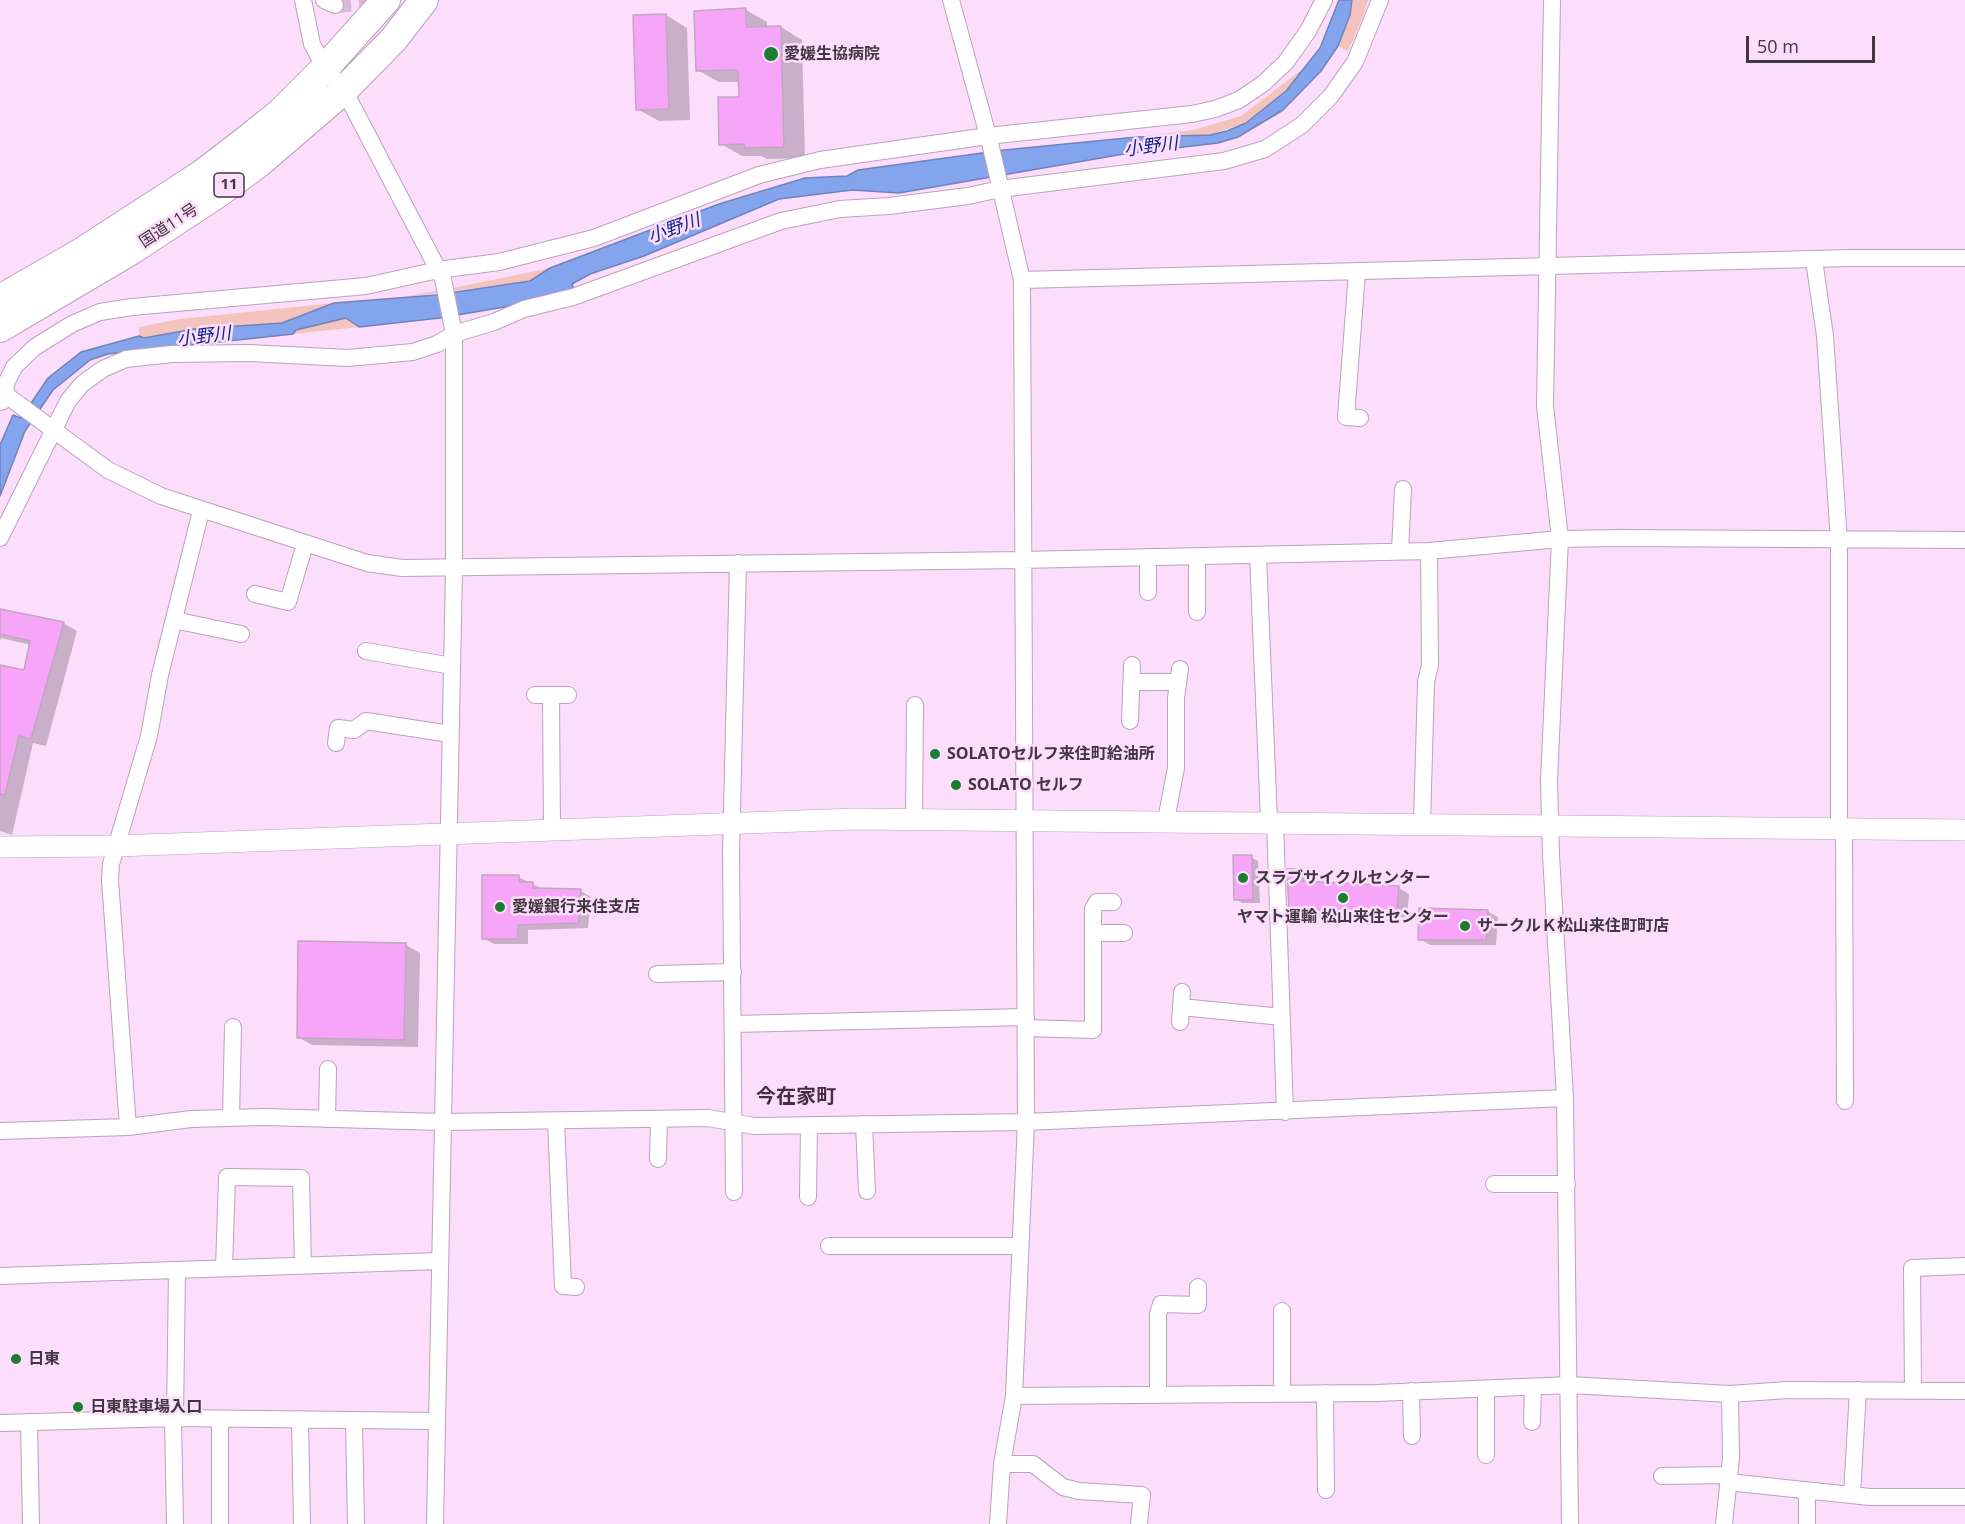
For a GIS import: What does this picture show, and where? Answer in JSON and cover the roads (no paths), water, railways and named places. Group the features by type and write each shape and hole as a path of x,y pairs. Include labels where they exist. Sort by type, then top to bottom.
{"highway":[{"name":"国道11号","path":"0,299 80,253 202,174 280,113 325,68 386,0"},
{"name":"国道11号","path":"0,328 132,250 220,192 344,90 394,39 424,0"}],"street":[{"path":"303,0 312,44 325,68 344,90 440,275 453,328 454,569 435,1524"},
{"path":"951,0 989,140 1022,280 1021,560 1026,1122 1014,1396 1002,1464 998,1524"},
{"path":"1323,0 1308,31 1286,62 1264,83 1239,100 1215,109 1192,114 820,160 727,186 594,238 527,257 440,275 366,286 132,307 100,312 72,324 35,347 14,367 3,395 108,470 161,496 201,511 367,563 402,568 1021,560 1429,551 1560,539 1965,540"},
{"path":"0,538 52,430 69,401 82,384 103,369 126,359 172,354 249,353 348,358 413,352 437,344 453,328 494,322 524,309 573,297 781,221 840,209 889,206 999,186 1214,163 1265,149 1302,125 1331,96 1355,62 1380,0"},
{"path":"1552,0 1545,406 1560,539 1549,781 1565,1098 1570,1524"},
{"path":"1022,280 1965,258"},
{"path":"1814,260 1825,336 1839,541 1845,1101"},
{"path":"1357,272 1346,417 1360,418"},
{"path":"1400,551 1403,489"},
{"path":"128,1127 110,880 116,846 149,736 160,675 201,511"},
{"path":"255,594 288,602 305,544"},
{"path":"1422,823 1425,682 1430,664 1429,551"},
{"path":"1258,555 1285,1112"},
{"path":"1197,556 1197,612"},
{"path":"1148,557 1148,592"},
{"path":"734,1192 732,823 738,563"},
{"path":"174,620 241,634"},
{"path":"366,651 452,666"},
{"path":"1130,721 1132,674 1179,675 1176,768 1166,820"},
{"path":"552,831 543,695 568,695"},
{"path":"914,819 915,705"},
{"path":"336,743 338,728 354,730 366,721 450,734"},
{"path":"0,847 116,846 732,823 914,819 1965,830"},
{"path":"734,1024 1026,1022 1093,1030 1093,909 1097,902 1113,902"},
{"path":"1094,933 1124,933"},
{"path":"657,974 733,972"},
{"path":"1181,1007 1282,1017"},
{"path":"231,1118 233,1027"},
{"path":"327,1119 328,1070"},
{"path":"0,1131 128,1127 191,1119 231,1118 442,1122 708,1118 754,1126 1026,1122 1565,1098"},
{"path":"658,1159 659,1120"},
{"path":"556,1121 563,1286 576,1287"},
{"path":"864,1124 867,1191"},
{"path":"808,1197 809,1125"},
{"path":"224,1268 227,1177 301,1178 303,1266"},
{"path":"1494,1184 1567,1184"},
{"path":"829,1246 873,1238 1020,1246"},
{"path":"0,1275 439,1261"},
{"path":"1913,1390 1912,1268 1965,1266"},
{"path":"175,1524 174,1418 177,1270"},
{"path":"1158,1395 1158,1314 1161,1304 1198,1305 1198,1287"},
{"path":"1282,1311 1282,1394"},
{"path":"1014,1396 1282,1394 1570,1385 1730,1394 1788,1390 1965,1391"},
{"path":"1532,1422 1533,1387"},
{"path":"1486,1389 1486,1455"},
{"path":"1852,1495 1858,1390"},
{"path":"1411,1391 1412,1436"},
{"path":"1325,1393 1326,1490"},
{"path":"1724,1524 1729,1478 1730,1394"},
{"path":"0,1423 174,1418 437,1421"},
{"path":"219,1524 220,1419"},
{"path":"300,1419 302,1524"},
{"path":"354,1420 356,1524"},
{"path":"29,1422 31,1524"},
{"path":"1002,1464 1033,1464 1063,1487 1079,1491 1142,1495 1140,1524"},
{"path":"1662,1476 1729,1478 1852,1495 1965,1497"},
{"path":"1807,1490 1807,1524"}],"water":[{"name":"小野川","path":"1339,0 1352,0 1350,15 1338,46 1321,71 1283,110 1238,137 1218,143 1124,154 899,193 852,190 779,199 644,256 590,274 572,284 574,289 510,306 440,318 359,327 346,318 296,330 293,334 108,354 90,360 53,390 25,431 0,496 0,445 13,415 21,418 48,378 81,352 139,336 144,338 194,329 282,323 334,303 436,295 530,281 550,268 719,204 805,178 847,176 858,170 1004,150 1137,137 1210,135 1227,131 1246,123 1286,91 1320,48"}],"tunnel":[{"path":"335,5 385,1"}],"place":[{"name":"愛媛生協病院","path":"771,54"},
{"name":"SOLATOセルフ来住町給油所","path":"935,754"},
{"name":"SOLATO セルフ","path":"956,785"},
{"name":"スラブサイクルセンター","path":"1243,878"},
{"name":"ヤマト運輸 松山来住センター","path":"1343,898"},
{"name":"愛媛銀行来住支店","path":"500,907"},
{"name":"サークルＫ松山来住町町店","path":"1465,926"},
{"name":"日東","path":"16,1359"},
{"name":"日東駐車場入口","path":"78,1407"}],"district":[{"name":"今在家町","path":"796,1097"}]}
